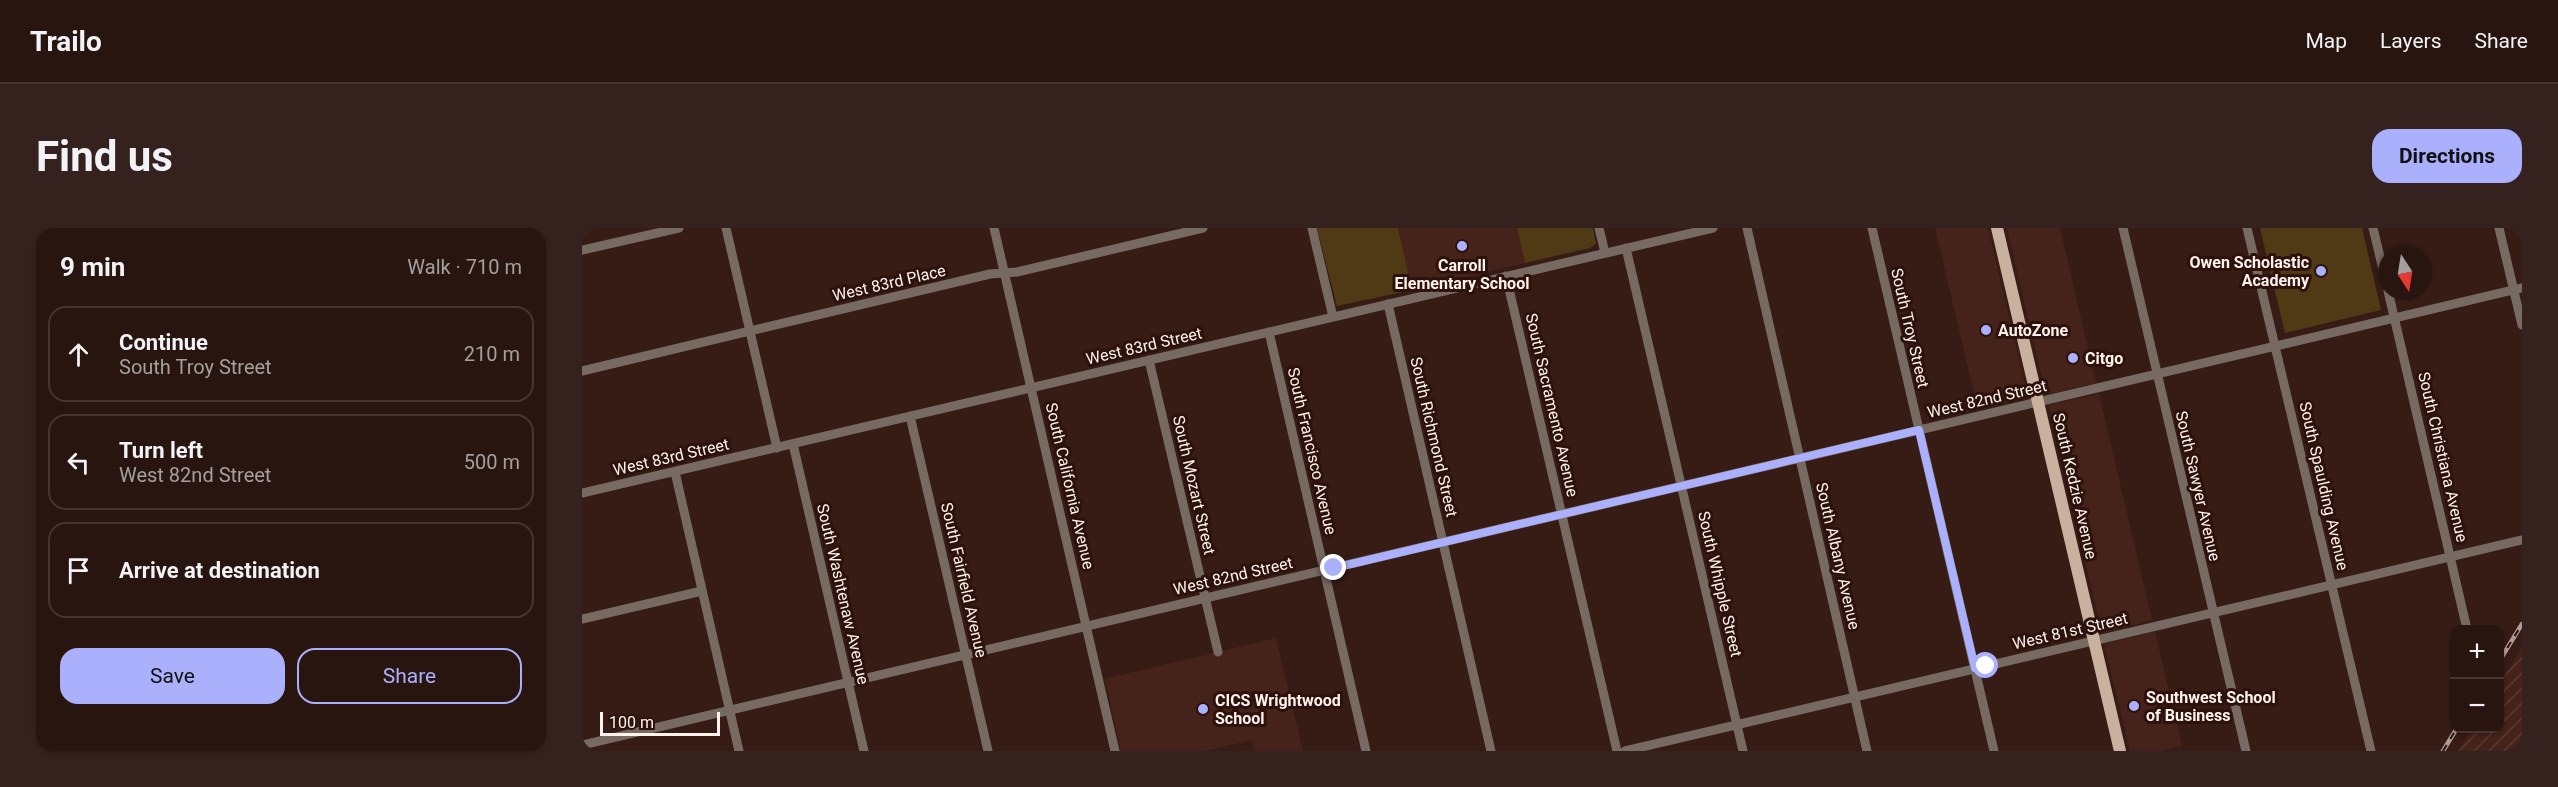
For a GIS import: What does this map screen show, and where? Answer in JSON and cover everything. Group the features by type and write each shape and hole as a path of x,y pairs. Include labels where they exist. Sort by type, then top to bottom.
{"main road":[{"name":"South Kedzie Avenue","path":"1997,228 2120,751"}],"street":[{"path":"582,250 679,228"},
{"path":"726,228 777,448"},
{"name":"South California Avenue","path":"994,228 1115,751"},
{"name":"West 83rd Place","path":"582,371 990,274 1005,273 1203,228"},
{"path":"1312,228 1333,317"},
{"path":"1599,228 1605,253"},
{"name":"South Albany Avenue","path":"1747,228 1867,751"},
{"name":"South Troy Street","path":"1872,228 1994,751"},
{"name":"South Sawyer Avenue","path":"2123,228 2246,751"},
{"name":"South Spaulding Avenue","path":"2247,228 2371,751"},
{"path":"2373,228 2378,249"},
{"path":"2499,228 2518,289 2522,324"},
{"name":"West 83rd Street","path":"582,493 1706,229"},
{"name":"South Whipple Street","path":"1626,248 1743,751"},
{"name":"South Sacramento Avenue","path":"1506,276 1617,751"},
{"name":"West 82nd Street","path":"582,745 2518,289"},
{"name":"South Christiana Avenue","path":"2390,300 2466,625"},
{"name":"South Richmond Street","path":"1388,304 1491,751"},
{"name":"South Francisco Avenue","path":"1269,332 1366,751"},
{"name":"South Mozart Street","path":"1149,360 1218,652"},
{"name":"South Fairfield Avenue","path":"910,416 988,751"},
{"name":"South Washtenaw Avenue","path":"794,444 864,751"},
{"path":"675,472 739,751"},
{"name":"West 81st Street","path":"1625,751 2522,540"},
{"path":"582,619 702,591"}],"shaded area":[{"path":"1317,228 1398,228 1412,290 1337,306"},
{"name":"Carroll Elementary School","path":"1398,228 1517,228 1525,263 1412,290"},
{"path":"1517,228 1593,228 1596,244 1590,248 1525,263"},
{"path":"1935,228 1988,228 2028,398 1978,410"},
{"path":"2007,228 2060,228 2096,383 2046,395"},
{"name":"Owen Scholastic Academy","path":"2260,228 2362,228 2381,310 2285,333"},
{"path":"2099,394 2152,620 2102,633 2049,405"},
{"path":"2155,632 2182,746 2162,751 2130,751 2104,644"},
{"name":"CICS Wrightwood School","path":"1276,638 1303,751 1255,751 1252,740 1206,751 1121,751 1105,679"},
{"path":"2522,647 2522,741 2516,751 2458,751 2469,733 2504,733 2504,676"}],"railway":[{"path":"2504,653 2522,624"},
{"path":"2443,751 2454,733"}],"place":[{"name":"Carroll Elementary School","path":"1462,246"},
{"name":"Owen Scholastic Academy","path":"2321,271"},
{"name":"AutoZone","path":"1986,330"},
{"name":"Citgo","path":"2073,358"},
{"name":"Southwest School of Business","path":"2134,706"},
{"name":"CICS Wrightwood School","path":"1203,709"}],"route":[{"path":"1334,568 1919,430 1975,668 1986,666"}]}
